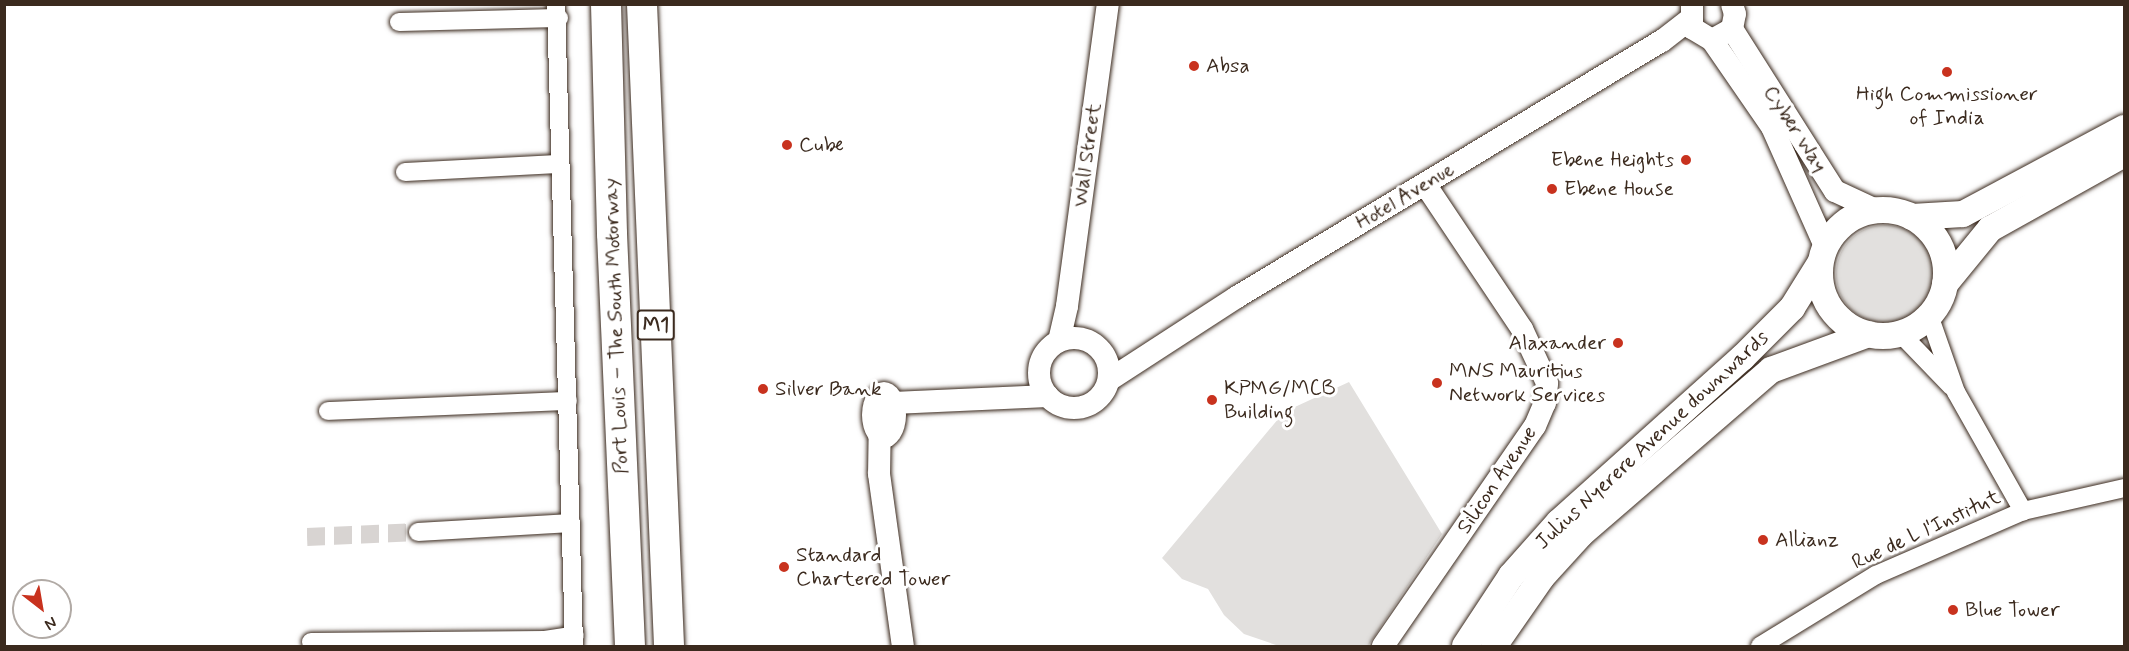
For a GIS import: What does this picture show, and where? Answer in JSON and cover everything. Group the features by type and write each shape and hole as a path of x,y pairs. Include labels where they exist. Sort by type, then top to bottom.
{"highway":[{"name":"Port Louis – The South Motorway","path":"606,4 612,234 629,646"},
{"name":"Port Louis – The South Motorway","path":"642,4 669,646"}],"main road":[{"path":"1869,334 1836,316 1826,300 1823,255 1838,228 1855,216 1876,210 1912,217 1963,214 2124,128"},
{"path":"1494,646 1542,577 1581,534 1771,370 1869,334 1900,333 1929,315 1945,284 1990,229 2124,154"},
{"path":"1912,217 1928,228 1940,245 1945,264 1945,284"},
{"name":"Julius Nyerere Avenue downwards","path":"1465,646 1511,576 1551,530 1759,342 1792,308 1823,255"}],"street":[{"name":"Wall Street","path":"1080,342 1067,306 1108,4"},
{"path":"311,642 545,639 574,641 565,249 558,164 558,11 399,22"},
{"name":"Hotel Avenue","path":"1109,380 1149,353 1662,41 1694,19 1735,13"},
{"name":"Cyber Way","path":"1735,13 1835,191 1876,210"},
{"name":"Cyber Way","path":"1694,19 1772,127 1823,255"},
{"path":"405,172 558,164"},
{"name":"Silicon Avenue","path":"1383,646 1535,426 1545,403 1547,383 1522,329 1425,184"},
{"path":"1929,315 1956,392 2023,511"},
{"path":"1900,333 1956,392"},
{"path":"1080,342 1107,358 1109,380 1098,399 1089,405 1067,408 1047,396 1042,387 1040,366 1043,356 1080,342 1149,353"},
{"path":"1009,398 1040,366"},
{"path":"903,646 879,474 886,408 1047,396"},
{"path":"328,411 568,401"},
{"name":"Rue de L l'Institut","path":"1760,646 1876,575 2023,511 2124,488"},
{"path":"418,532 571,523"}],"shaded area":[{"path":"1885,225 1904,229 1920,239 1930,255 1934,274 1930,293 1920,309 1904,319 1885,323 1866,319 1850,309 1840,293 1836,274 1840,255 1850,239 1866,229"},
{"path":"1349,382 1442,534 1368,646 1279,646 1244,634 1224,615 1208,589 1182,579 1162,558 1284,412"}],"tunnel":[{"path":"307,537 418,532"}],"place":[{"name":"Absa","path":"1194,66"},
{"name":"High Commissioner of India","path":"1947,72"},
{"name":"Cube","path":"787,145"},
{"name":"Ebene Heights","path":"1686,160"},
{"name":"Ebene House","path":"1552,189"},
{"name":"Alaxander","path":"1618,343"},
{"name":"MNS Mauritius Network Services","path":"1437,383"},
{"name":"Silver Bank","path":"763,389"},
{"name":"KPMG/MCB Building","path":"1212,400"},
{"name":"Allianz","path":"1763,540"},
{"name":"Standard Chartered Tower","path":"784,567"},
{"name":"Blue Tower","path":"1953,610"}]}
